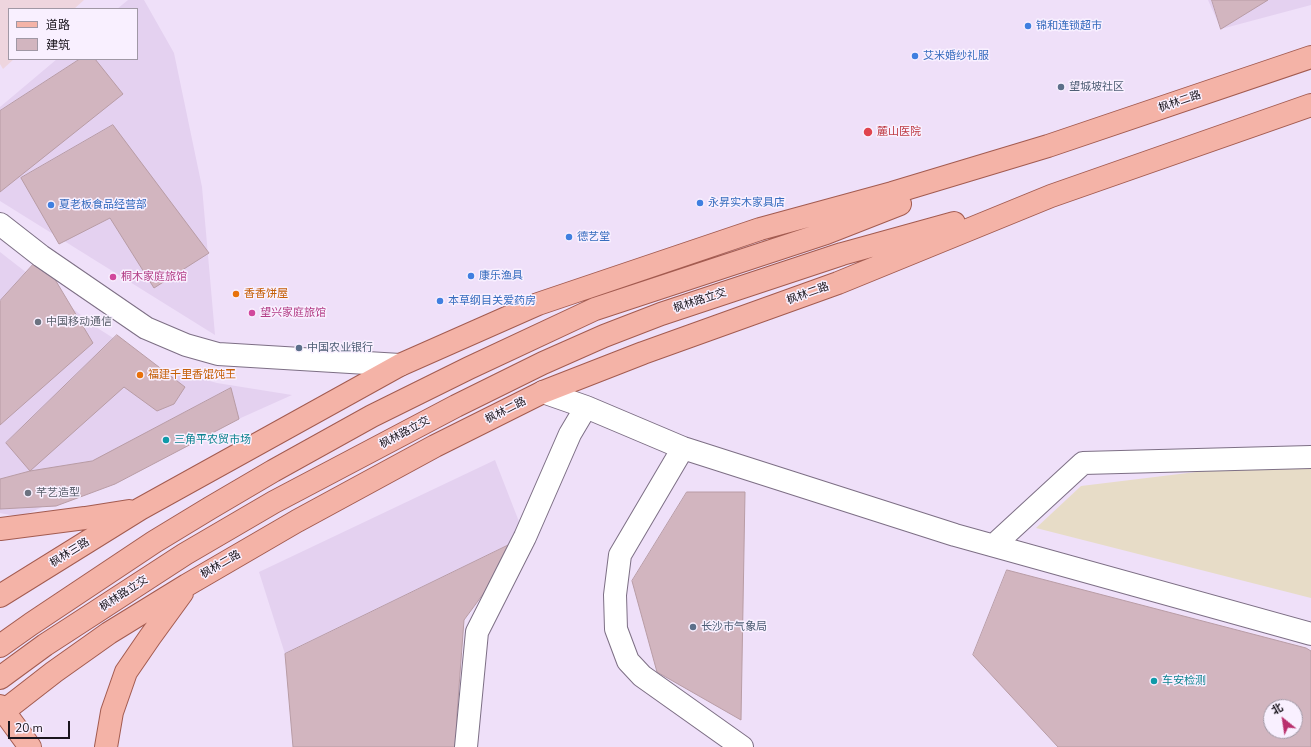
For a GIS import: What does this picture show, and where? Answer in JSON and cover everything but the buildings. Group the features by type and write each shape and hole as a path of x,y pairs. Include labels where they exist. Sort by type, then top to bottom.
{"main road":[{"name":"枫林二路","path":"140,509 400,365 538,304 760,229 892,193 1048,146 1311,58"},
{"name":"枫林二路","path":"1,710 108,633 297,520 435,446 543,392 643,353 838,283 1051,196 1311,105"},
{"name":"枫林二路","path":"0,646 30,624 154,542 210,508 372,416 462,371 595,309 826,233 1048,146"},
{"name":"枫林二路","path":"842,254 1051,196"},
{"name":"枫林路立交","path":"0,678 45,645 185,554 274,502 456,406 543,363 661,314 842,254"},
{"path":"0,529 140,509"},
{"name":"枫林三路","path":"0,596 140,509"},
{"path":"106,747 112,712 126,672 187,585"},
{"path":"1,710 30,747"}],"street":[{"path":"0,224 41,256 146,328 186,345 218,354 400,365"},
{"path":"543,392 586,407 683,448 955,535 1311,634"},
{"path":"466,747 477,632 525,537 570,434 586,407"},
{"path":"683,448 620,555 615,595 616,629 628,661 642,676 742,747"},
{"path":"994,545 1082,463 1311,457"}],"shaded area":[{"path":"0,0 84,0 75,8 8,8 8,60 13,60 3,69 0,64"},
{"path":"128,0 144,0 174,53 202,187 215,335 0,201 0,107 56,60 138,60 138,8 118,8"},
{"path":"1208,0 1311,0 1311,5 1221,29"},
{"path":"0,252 99,329 159,367 217,383 292,395 20,517 0,513"},
{"path":"1311,458 1311,598 1036,528 1081,486"},
{"path":"495,460 525,537 285,654 259,572"}],"place":[{"name":"锦和连锁超市","path":"1028,26"},
{"name":"艾米婚纱礼服","path":"915,56"},
{"name":"望城坡社区","path":"1061,87"},
{"name":"麓山医院","path":"868,132"},
{"name":"永昇实木家具店","path":"700,203"},
{"name":"夏老板食品经营部","path":"51,205"},
{"name":"德艺堂","path":"569,237"},
{"name":"康乐渔具","path":"471,276"},
{"name":"桐木家庭旅馆","path":"113,277"},
{"name":"香香饼屋","path":"236,294"},
{"name":"本草纲目关爱药房","path":"440,301"},
{"name":"望兴家庭旅馆","path":"252,313"},
{"name":"中国移动通信","path":"38,322"},
{"name":"中国农业银行","path":"299,348"},
{"name":"福建千里香馄饨王","path":"140,375"},
{"name":"三角平农贸市场","path":"166,440"},
{"name":"芊艺造型","path":"28,493"},
{"name":"长沙市气象局","path":"693,627"},
{"name":"车安检测","path":"1154,681"}]}
